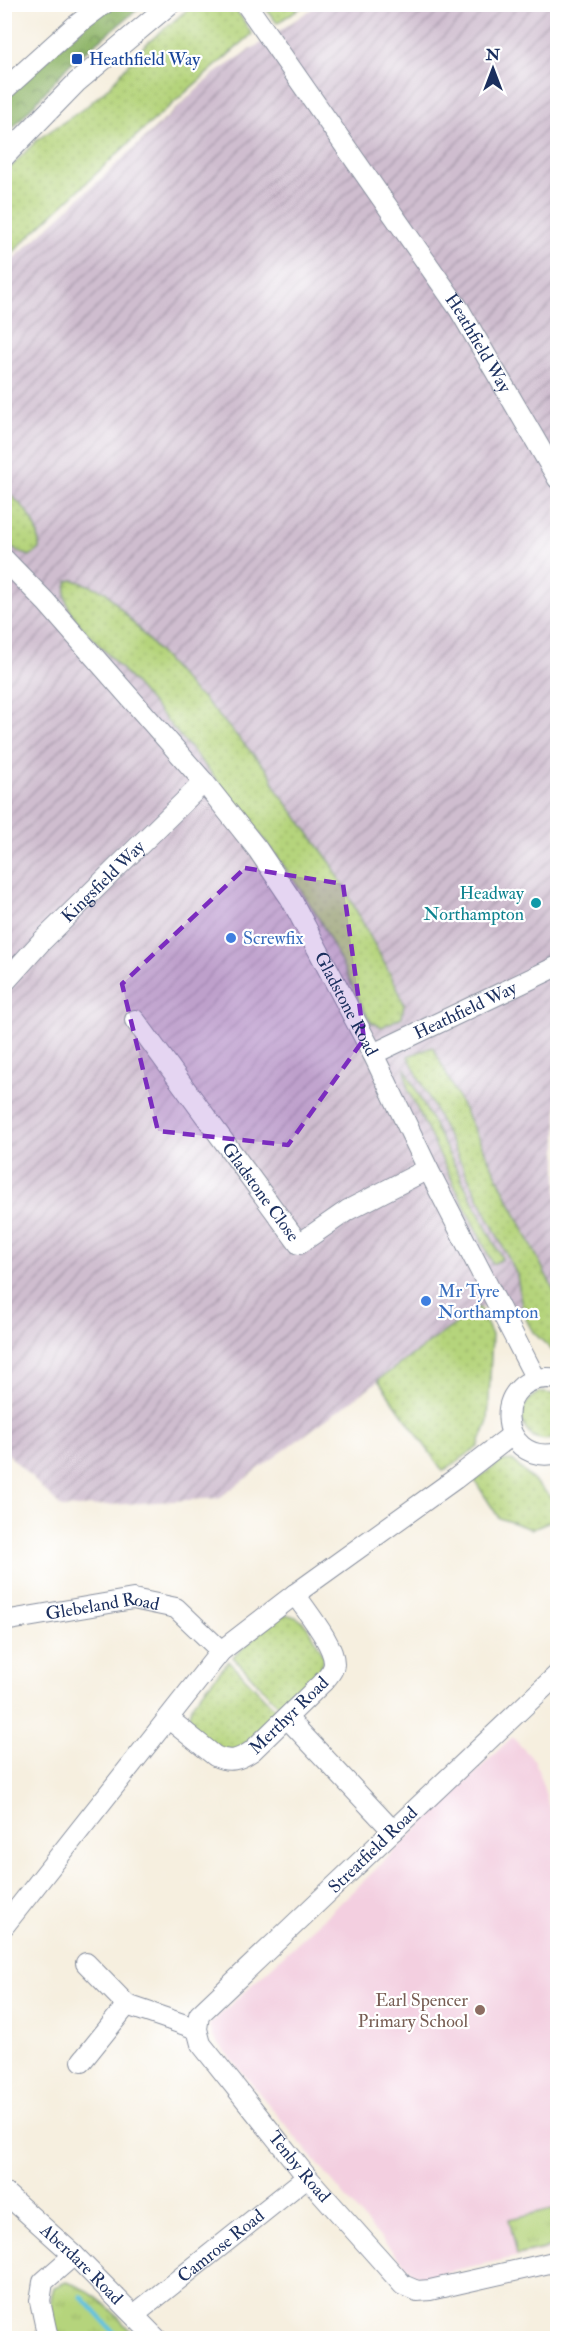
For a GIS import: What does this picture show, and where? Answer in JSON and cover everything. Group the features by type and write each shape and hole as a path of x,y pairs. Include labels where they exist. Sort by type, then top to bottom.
{"street":[{"path":"4,90 75,26 104,4"},
{"path":"4,157 77,82 170,4"},
{"name":"Heathfield Way","path":"246,4 459,309 558,479"},
{"name":"Gladstone Road","path":"4,559 75,635 204,782 258,850 291,898 373,1054 428,1169 536,1379"},
{"name":"Kingsfield Way","path":"4,983 41,942 204,782"},
{"name":"Heathfield Way","path":"373,1054 558,966"},
{"name":"Gladstone Close","path":"135,1020 299,1244 348,1210 428,1169"},
{"path":"558,1380 536,1379 517,1391 508,1412 508,1424 512,1435 528,1450 538,1454 558,1453"},
{"path":"4,1926 221,1651 512,1435"},
{"name":"Merthyr Road","path":"169,1719 215,1756 230,1760 237,1759 252,1751 325,1680 334,1663 328,1643 295,1594"},
{"name":"Glebeland Road","path":"4,1621 133,1599 176,1608 221,1651"},
{"name":"Streatfield Road","path":"197,2030 199,2015 558,1674"},
{"path":"286,1718 393,1831"},
{"path":"86,1963 127,2005 197,2030"},
{"path":"82,2061 127,2005"},
{"name":"Tenby Road","path":"197,2030 201,2044 307,2176 403,2285 417,2291 429,2290 558,2261"},
{"name":"Camrose Road","path":"134,2315 307,2176"},
{"name":"Aberdare Road","path":"4,2192 74,2255 156,2338"},
{"path":"48,2338 40,2301 44,2282 74,2255"}],"highlighted area":[{"path":"245,868 343,884 364,1039 288,1145 158,1131 122,984"}],"shaded area":[{"path":"318,5 557,5 557,1302 523,1314 479,1307 219,1498 62,1508 5,1451 5,267 214,74"},
{"name":"Earl Spencer Primary School","path":"512,1737 535,1761 558,1834 557,1965 547,1976 558,1985 557,2248 422,2277 413,2273 365,2221 212,2036 209,2025 370,1875"}],"green space":[{"path":"194,4 230,6 240,15 252,34 146,127 21,244 5,262 5,173 37,140 86,107 110,86 144,46"},
{"path":"109,5 143,5 69,65 5,137 5,94"},
{"path":"263,5 305,5 277,23"},
{"path":"4,489 18,501 34,523 39,549 30,556 5,544"},
{"path":"74,580 105,591 270,773 276,789 331,863 397,987 404,1004 402,1017 382,1027 371,1022 323,925 275,854 178,733 75,618 69,609 65,590 68,581"},
{"path":"433,1047 557,1297 557,1355 533,1332 523,1314 517,1275 408,1056"},
{"path":"405,1068 502,1259 493,1264 408,1090"},
{"path":"479,1307 492,1335 488,1421 478,1447 443,1471 378,1380"},
{"path":"541,1392 557,1395 557,1437 546,1440 536,1438 529,1433 522,1417 524,1407 530,1399"},
{"path":"512,1460 556,1502 557,1518 531,1529 499,1518 475,1481 501,1461"},
{"path":"285,1615 293,1616 305,1623 324,1656 322,1670 283,1710 233,1657 277,1618"},
{"path":"229,1661 280,1714 237,1751 219,1749 192,1727 189,1717 193,1703"},
{"path":"557,2208 557,2246 517,2255 509,2219"},
{"path":"66,2282 96,2297 136,2338 59,2338 51,2300 54,2287"}],"waterway":[{"path":"81,2296 119,2338"}],"place":[{"name":"Heathfield Way","path":"77,59"},
{"name":"Headway Northampton","path":"536,903"},
{"name":"Screwfix","path":"231,938"},
{"name":"Mr Tyre Northampton","path":"426,1301"},
{"name":"Earl Spencer Primary School","path":"480,2010"}]}
